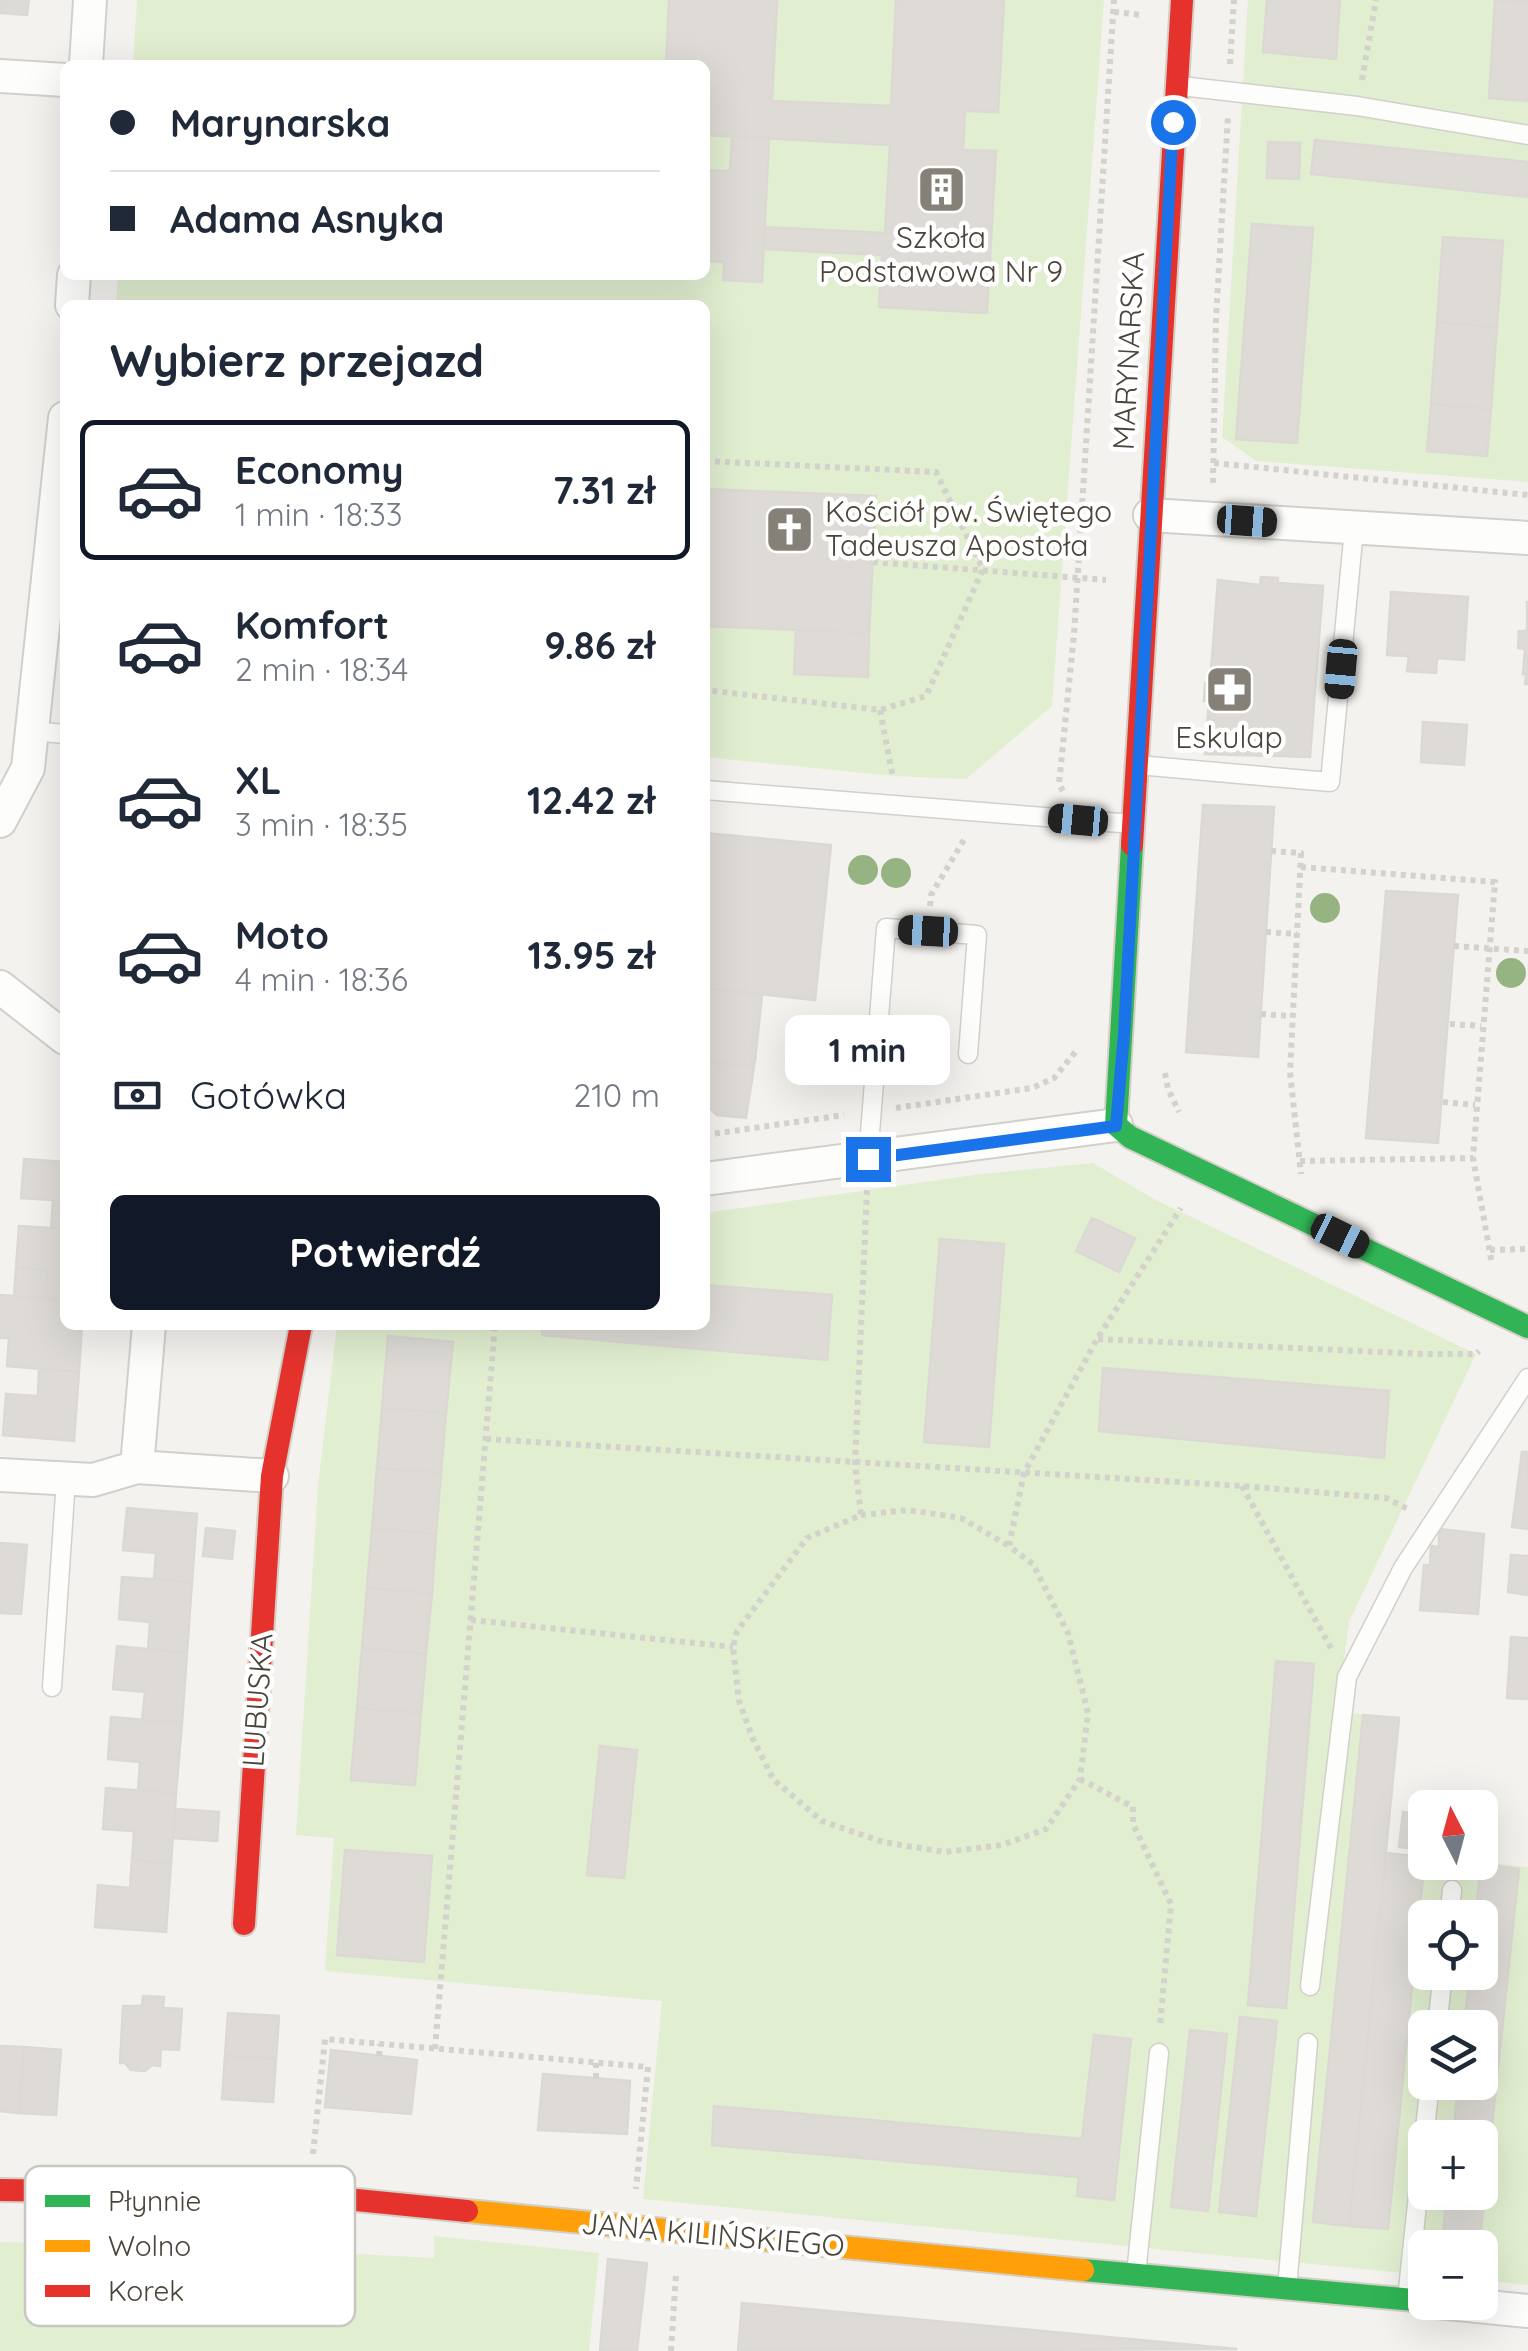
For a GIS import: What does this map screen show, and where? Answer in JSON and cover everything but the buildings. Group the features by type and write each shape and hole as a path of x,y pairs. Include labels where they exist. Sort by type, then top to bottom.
{"street":[{"path":"86,60 90,0"},
{"name":"MARYNARSKA","path":"1116,1126 1182,0"},
{"path":"0,76 60,80"},
{"path":"0,821 28,768 60,465"},
{"path":"1150,515 1528,538"},
{"path":"0,987 60,1034"},
{"path":"710,1178 1116,1126 1130,1137 1518,1322"},
{"path":"138,1467 149,1330"},
{"name":"LUBUSKA","path":"244,1924 272,1476 300,1330"},
{"path":"0,1475 94,1480 138,1467 272,1476"},
{"name":"JANA KILIŃSKIEGO","path":"0,2190 25,2190"},
{"name":"JANA KILIŃSKIEGO","path":"355,2200 1408,2300"},
{"name":"JANA KILIŃSKIEGO","path":"1498,2308 1528,2311"}],"lane":[{"path":"1175,85 1357,106 1528,136"},
{"path":"1137,765 1330,782 1354,529"},
{"path":"32,731 60,734"},
{"path":"710,790 1134,824"},
{"path":"868,1159 886,928 977,934 968,1054"},
{"path":"1310,1986 1347,1677 1403,1568 1528,1378"},
{"path":"52,1687 66,1479"},
{"path":"1451,1900 1452,1890"},
{"path":"1288,2288 1308,2043"},
{"path":"1136,2274 1159,2052"},
{"path":"1425,2230 1429,2100"}],"path":[{"path":"1059,784 1078,578 1114,0"},
{"path":"1211,519 1216,317 1234,0"},
{"path":"1357,106 1376,0"},
{"path":"710,461 936,472 982,569 926,696 880,710 710,691"},
{"path":"1214,463 1528,494"},
{"path":"872,562 1146,584"},
{"path":"880,710 896,805"},
{"path":"928,931 932,896 982,812"},
{"path":"1271,850 1301,853 1290,1072 1302,1180"},
{"path":"1301,867 1495,882 1473,1158 1493,1270"},
{"path":"1266,932 1297,934"},
{"path":"1454,946 1528,951"},
{"path":"1261,1014 1291,1016"},
{"path":"1450,1024 1482,1026"},
{"path":"710,1134 1032,1088 1054,1078 1079,1046"},
{"path":"1164,1067 1168,1089 1184,1119"},
{"path":"1443,1102 1475,1105"},
{"path":"1300,1161 1473,1158"},
{"path":"861,1515 855,1463 868,1159"},
{"path":"1009,1546 1024,1473 1097,1339 1205,1171"},
{"path":"1490,1250 1528,1250"},
{"path":"1097,1339 1476,1354 1518,1322"},
{"path":"435,2049 495,1330"},
{"path":"486,1438 1386,1498 1433,1521"},
{"path":"1242,1486 1347,1677"},
{"path":"908,1510 961,1518 1033,1564 1068,1633 1088,1713 1080,1778 1046,1829 1002,1844 944,1852 883,1842 822,1822 773,1779 752,1740 740,1702 733,1647 736,1631 807,1538 861,1515 908,1510"},
{"path":"471,1620 733,1647"},
{"path":"1080,1778 1133,1807 1134,1824 1171,1904 1159,2052"},
{"path":"312,2166 326,2039 648,2068 632,2228"},
{"path":"379,2056 380,2044"},
{"path":"596,2063 596,2078"},
{"path":"671,2351 678,2233"}],"green space":[{"path":"137,0 1104,0 1052,706 966,779 893,776 710,758 710,300 116,300 118,280 710,280 710,60 133,60"},
{"path":"1248,0 1528,0 1528,482 1256,461 1222,437"},
{"path":"1093,1163 1154,1199 1476,1354 1349,1622 1337,1712 1399,1718 1386,1853 1408,1855 1408,1880 1498,1880 1498,1864 1528,1867 1528,2285 1498,2282 1498,2230 1408,2230 1408,2273 643,2199 662,2001 325,1971 334,1838 296,1835 318,1486 336,1330 710,1330 710,1212 974,1175"},
{"path":"434,2236 599,2253 589,2351 0,2351 0,2242 25,2242 25,2326 355,2326 355,2254 434,2258"}],"traffic: fast":[{"path":"1132,845 1116,1125 1130,1137 1528,1327"},
{"path":"1083,2270 1408,2299"}],"traffic: slow":[{"path":"467,2211 1083,2270"}],"traffic: jam":[{"path":"1132,845 1182,0"},
{"path":"244,1924 272,1476 300,1330"},
{"path":"0,2190 25,2190"},
{"path":"355,2200 467,2211"}],"place":[{"name":"Szkoła Podstawowa Nr 9","path":"941,189"},
{"name":"Kościół pw. Świętego Tadeusza Apostoła","path":"790,529"},
{"name":"Eskulap","path":"1229,689"}],"route":[{"path":"868,1159 1116,1126 1173,122"}]}
